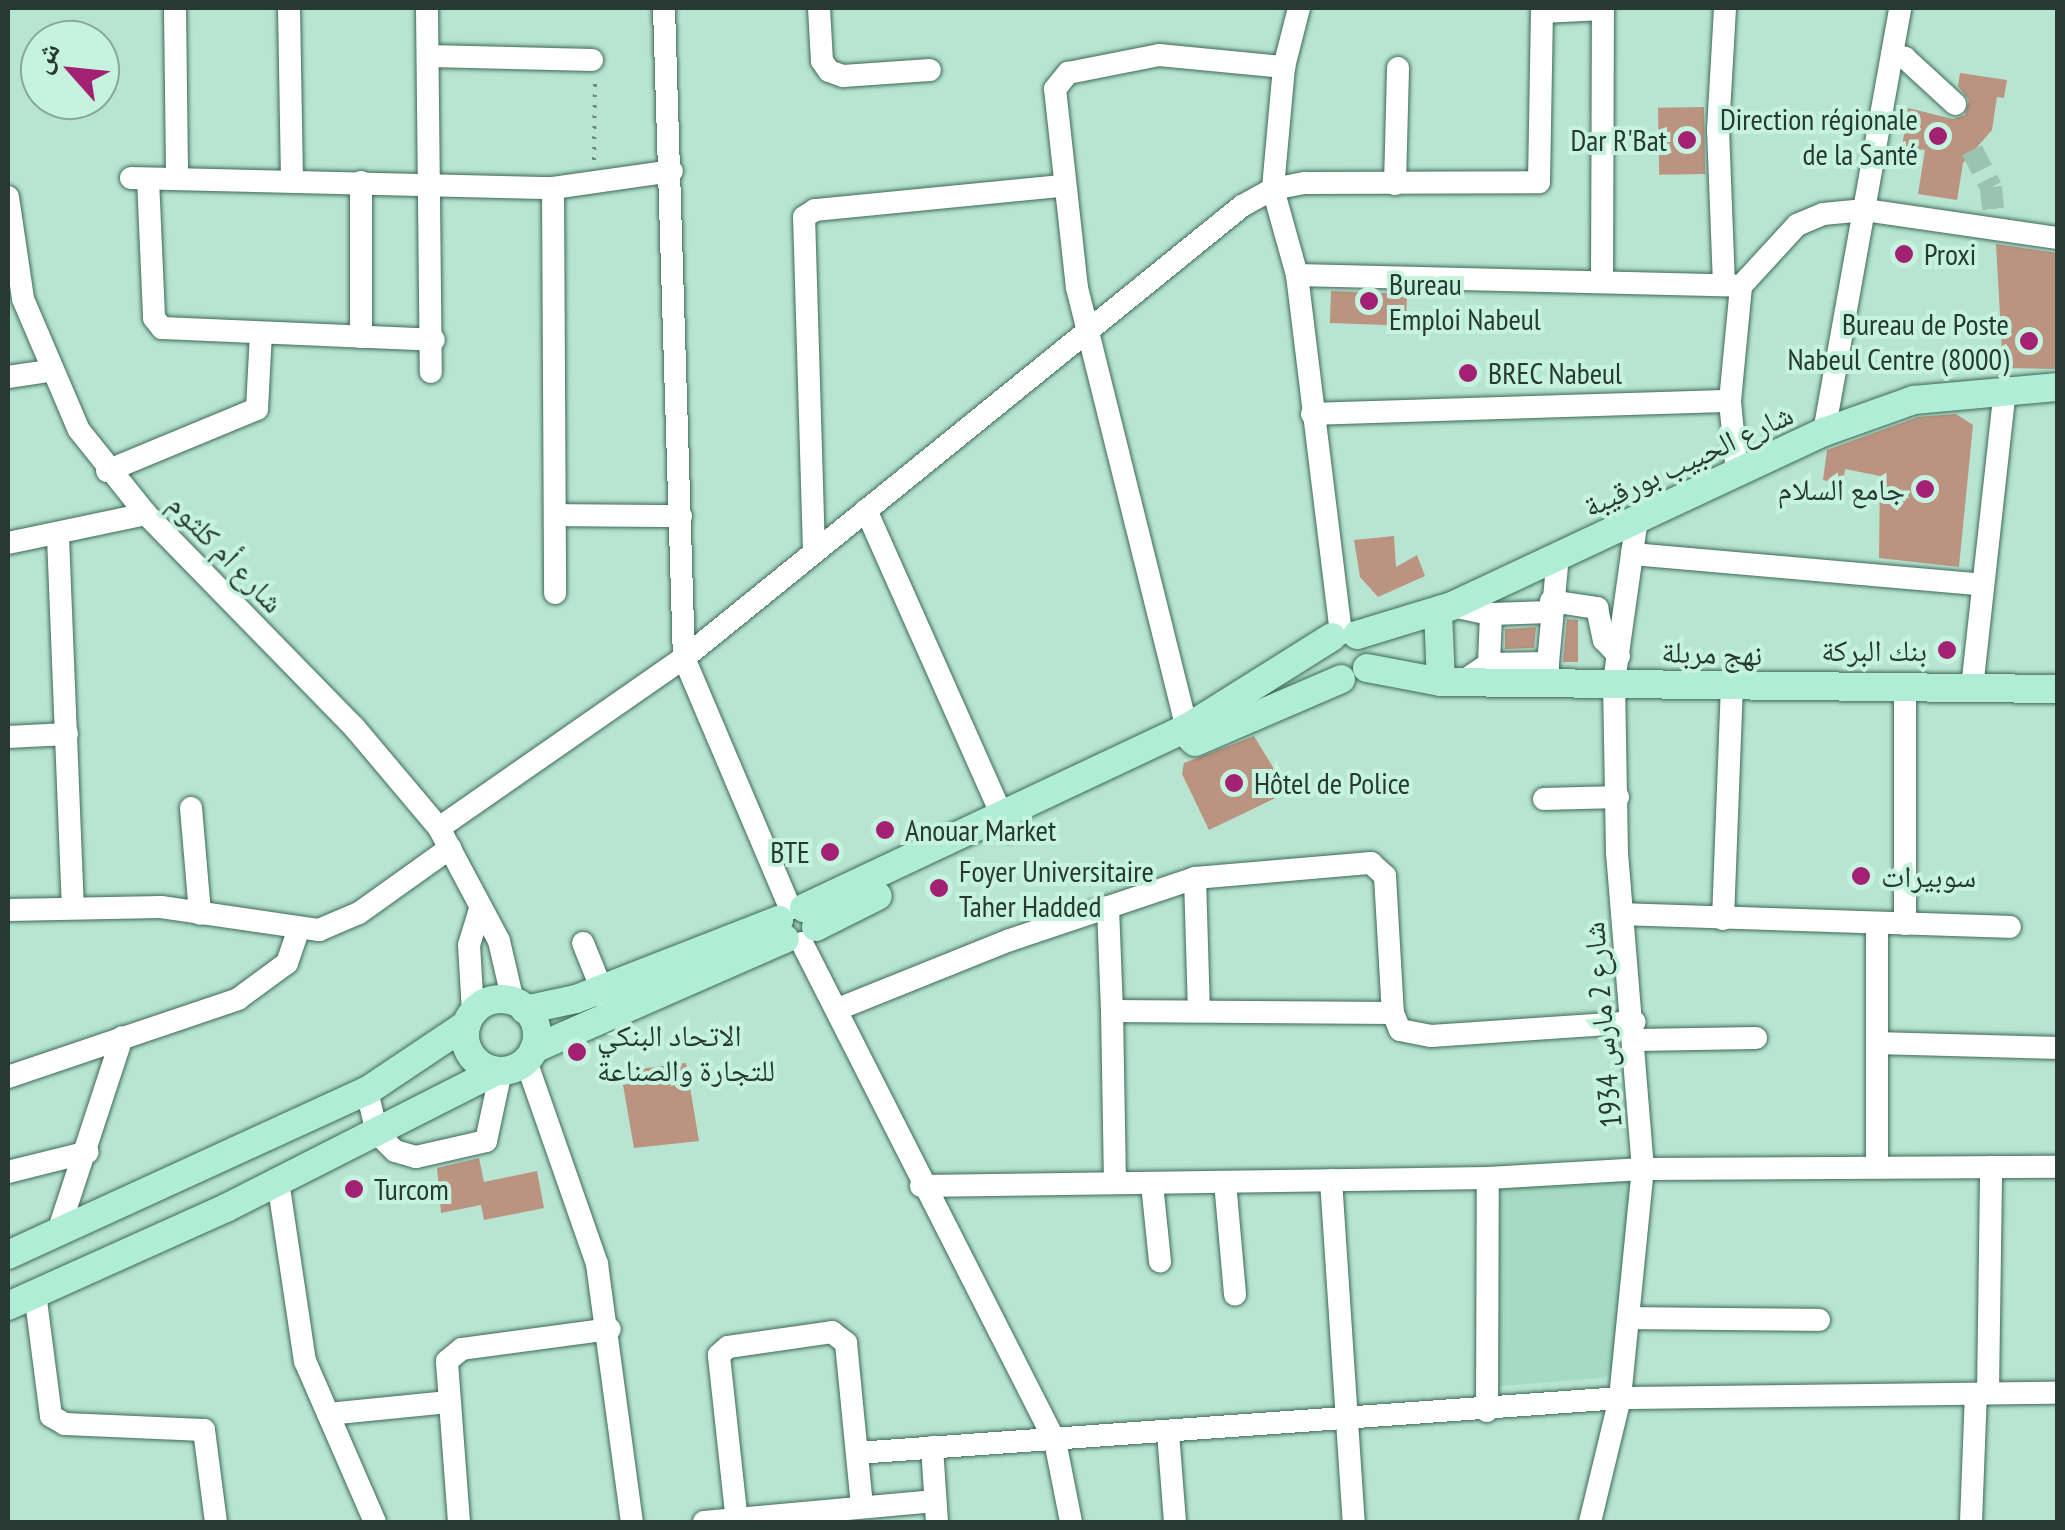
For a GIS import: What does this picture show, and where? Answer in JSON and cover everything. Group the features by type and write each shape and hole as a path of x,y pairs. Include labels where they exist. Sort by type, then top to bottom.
{"main road":[{"name":"شارع الحبيب بورقيبة","path":"1189,736 1343,635 1445,609 1824,432 1914,400 2005,388 2058,387"},
{"path":"1445,609 1451,682"},
{"path":"8,1306 377,1133 514,1063 606,1001 796,924 1189,736 1341,679 1367,668 1370,652 1343,635 1323,661 1341,679"},
{"name":"نهج مربلة","path":"1367,668 1451,682 1616,669 1732,686 2058,689"},
{"path":"8,1255 366,1092 499,999 519,1006 606,1001"},
{"path":"514,1063 536,1026 519,1006"},
{"path":"470,1018 468,1049 514,1063"}],"street":[{"path":"176,8 178,179"},
{"path":"289,8 292,179"},
{"path":"427,8 434,340 431,372"},
{"path":"664,8 684,658 796,924 921,1186 1054,1441 1071,1522"},
{"path":"819,8 822,61 829,70 843,76 930,70"},
{"path":"1299,8 1284,67 1273,188 1297,275 1343,635"},
{"path":"8,910 73,906 200,914 298,931 318,930 359,913 444,838 684,658 1090,329 1273,188 1539,182 1542,12 1603,8 1602,282"},
{"path":"1725,8 1718,130 1733,286 1730,401 1736,473"},
{"path":"1824,432 1900,8"},
{"path":"1892,54 1905,58 1955,104"},
{"path":"1189,736 1090,329 1061,186 1056,89 1068,73 1159,55 1284,67"},
{"path":"430,56 592,60"},
{"path":"1395,184 1398,68"},
{"path":"434,340 261,334 158,325 140,178 553,188 672,171"},
{"path":"360,337 361,182"},
{"path":"814,552 804,216 815,210 1061,186"},
{"path":"553,188 556,593"},
{"name":"شارع أم كلثوم","path":"8,197 23,300 48,371 107,470 354,727 444,838 499,941 519,1006"},
{"path":"1297,275 1733,286 1797,225 1823,214 1865,210 2058,238"},
{"path":"107,470 257,409 261,334"},
{"path":"8,377 48,371"},
{"path":"1972,688 2005,388"},
{"path":"1312,414 1730,401"},
{"path":"866,510 1005,824"},
{"path":"8,543 58,537 146,514"},
{"path":"554,515 681,516"},
{"name":"شارع 2 مارس 1934","path":"1590,1522 1620,1398 1643,1168 1636,1031 1622,914 1616,669 1637,518"},
{"path":"58,537 73,906"},
{"path":"1632,554 1983,586"},
{"path":"1451,682 1490,664 1548,672 1550,607 1558,556"},
{"path":"1445,609 1491,614 1550,607 1597,608 1616,669"},
{"path":"1490,664 1491,614"},
{"path":"1724,919 1732,686"},
{"path":"1904,924 1905,690"},
{"path":"8,737 67,734"},
{"path":"1544,799 1618,797"},
{"path":"191,808 200,914"},
{"path":"838,1010 1108,907 1196,878 1379,866 1392,1013 1400,1030 1431,1036 1636,1031 1756,1038"},
{"path":"1196,878 1199,1010"},
{"path":"1108,907 1115,1183"},
{"path":"470,1018 470,945 480,910"},
{"path":"1622,914 2010,927"},
{"path":"1877,923 1877,1168"},
{"path":"8,1077 122,1037 193,1018 260,987 287,963 298,931"},
{"path":"584,943 606,1001"},
{"path":"1112,1011 1392,1013"},
{"path":"58,1232 88,1152 122,1037"},
{"path":"1877,1043 2058,1048"},
{"path":"366,1092 377,1133 395,1151 416,1157 482,1144 490,1133 514,1063"},
{"path":"514,1063 588,1228 610,1329 632,1522"},
{"path":"8,1172 88,1152"},
{"path":"921,1186 1488,1178 1643,1168 2058,1166"},
{"path":"1970,1522 1982,1394 1991,1167"},
{"path":"1487,1411 1488,1178"},
{"path":"278,1180 304,1360 375,1522"},
{"path":"1331,1180 1343,1422 1354,1522"},
{"path":"1225,1182 1235,1295"},
{"path":"1152,1184 1160,1262"},
{"path":"35,1293 51,1416 66,1424 204,1430 216,1522"},
{"path":"1631,1318 1819,1320"},
{"path":"459,1522 444,1371 462,1349 610,1329"},
{"path":"736,1521 718,1362 723,1350 832,1332 843,1337 862,1506"},
{"path":"857,1453 1343,1422 1620,1398 2058,1393"},
{"path":"328,1414 448,1402"},
{"path":"1168,1433 1175,1522"},
{"path":"704,1522 814,1518 862,1506 936,1512 932,1447"}],"path":[{"path":"592,60 594,185"}],"shaded area":[{"path":"1635,1163 1618,1363 1604,1378 1499,1386 1500,1172"}],"building":[{"name":"Direction régionale de la Santé","path":"1960,73 2007,80 2004,98 1997,97 1992,130 1963,163 1957,200 1918,194 1925,150 1902,147 1908,108 1953,119 1965,115 1969,100 1958,86"},
{"name":"Dar R'Bat","path":"1704,107 1705,174 1659,175 1658,108"},
{"path":"1996,244 2058,253 2058,369 2003,368"},
{"name":"Bureau Emploi Nabeul","path":"1331,291 1407,294 1406,326 1330,323"},
{"name":"جامع السلام","path":"1956,414 1973,425 1959,567 1879,558 1880,476 1845,469 1843,484 1823,480 1827,450 1918,417"},
{"path":"1394,536 1396,567 1417,555 1425,576 1378,597 1360,577 1354,540"},
{"path":"1567,619 1578,620 1578,662 1563,662"},
{"path":"1536,627 1534,648 1505,649 1505,629"},
{"name":"Hôtel de Police","path":"1254,736 1288,792 1209,830 1182,774 1184,763"},
{"path":"686,1063 699,1141 634,1148 623,1085 633,1083 632,1070"},
{"path":"479,1158 484,1182 537,1171 544,1208 484,1220 481,1205 441,1213 437,1168"}],"tunnel":[{"path":"1972,150 1991,187 1995,229"}],"place":[{"name":"Direction régionale de la Santé","path":"1938,136"},
{"name":"Dar R'Bat","path":"1687,140"},
{"name":"Proxi","path":"1904,254"},
{"name":"Bureau Emploi Nabeul","path":"1369,301"},
{"name":"Bureau de Poste Nabeul Centre (8000)","path":"2029,341"},
{"name":"BREC Nabeul","path":"1468,373"},
{"name":"جامع السلام","path":"1925,489"},
{"name":"بنك البركة","path":"1947,650"},
{"name":"Hôtel de Police","path":"1234,783"},
{"name":"Anouar Market","path":"885,830"},
{"name":"BTE","path":"830,852"},
{"name":"سوبيرات","path":"1861,876"},
{"name":"Foyer Universitaire Taher Hadded","path":"939,888"},
{"name":"الاتحاد البنكي للتجارة والصناعة","path":"577,1052"},
{"name":"Turcom","path":"354,1189"}]}
